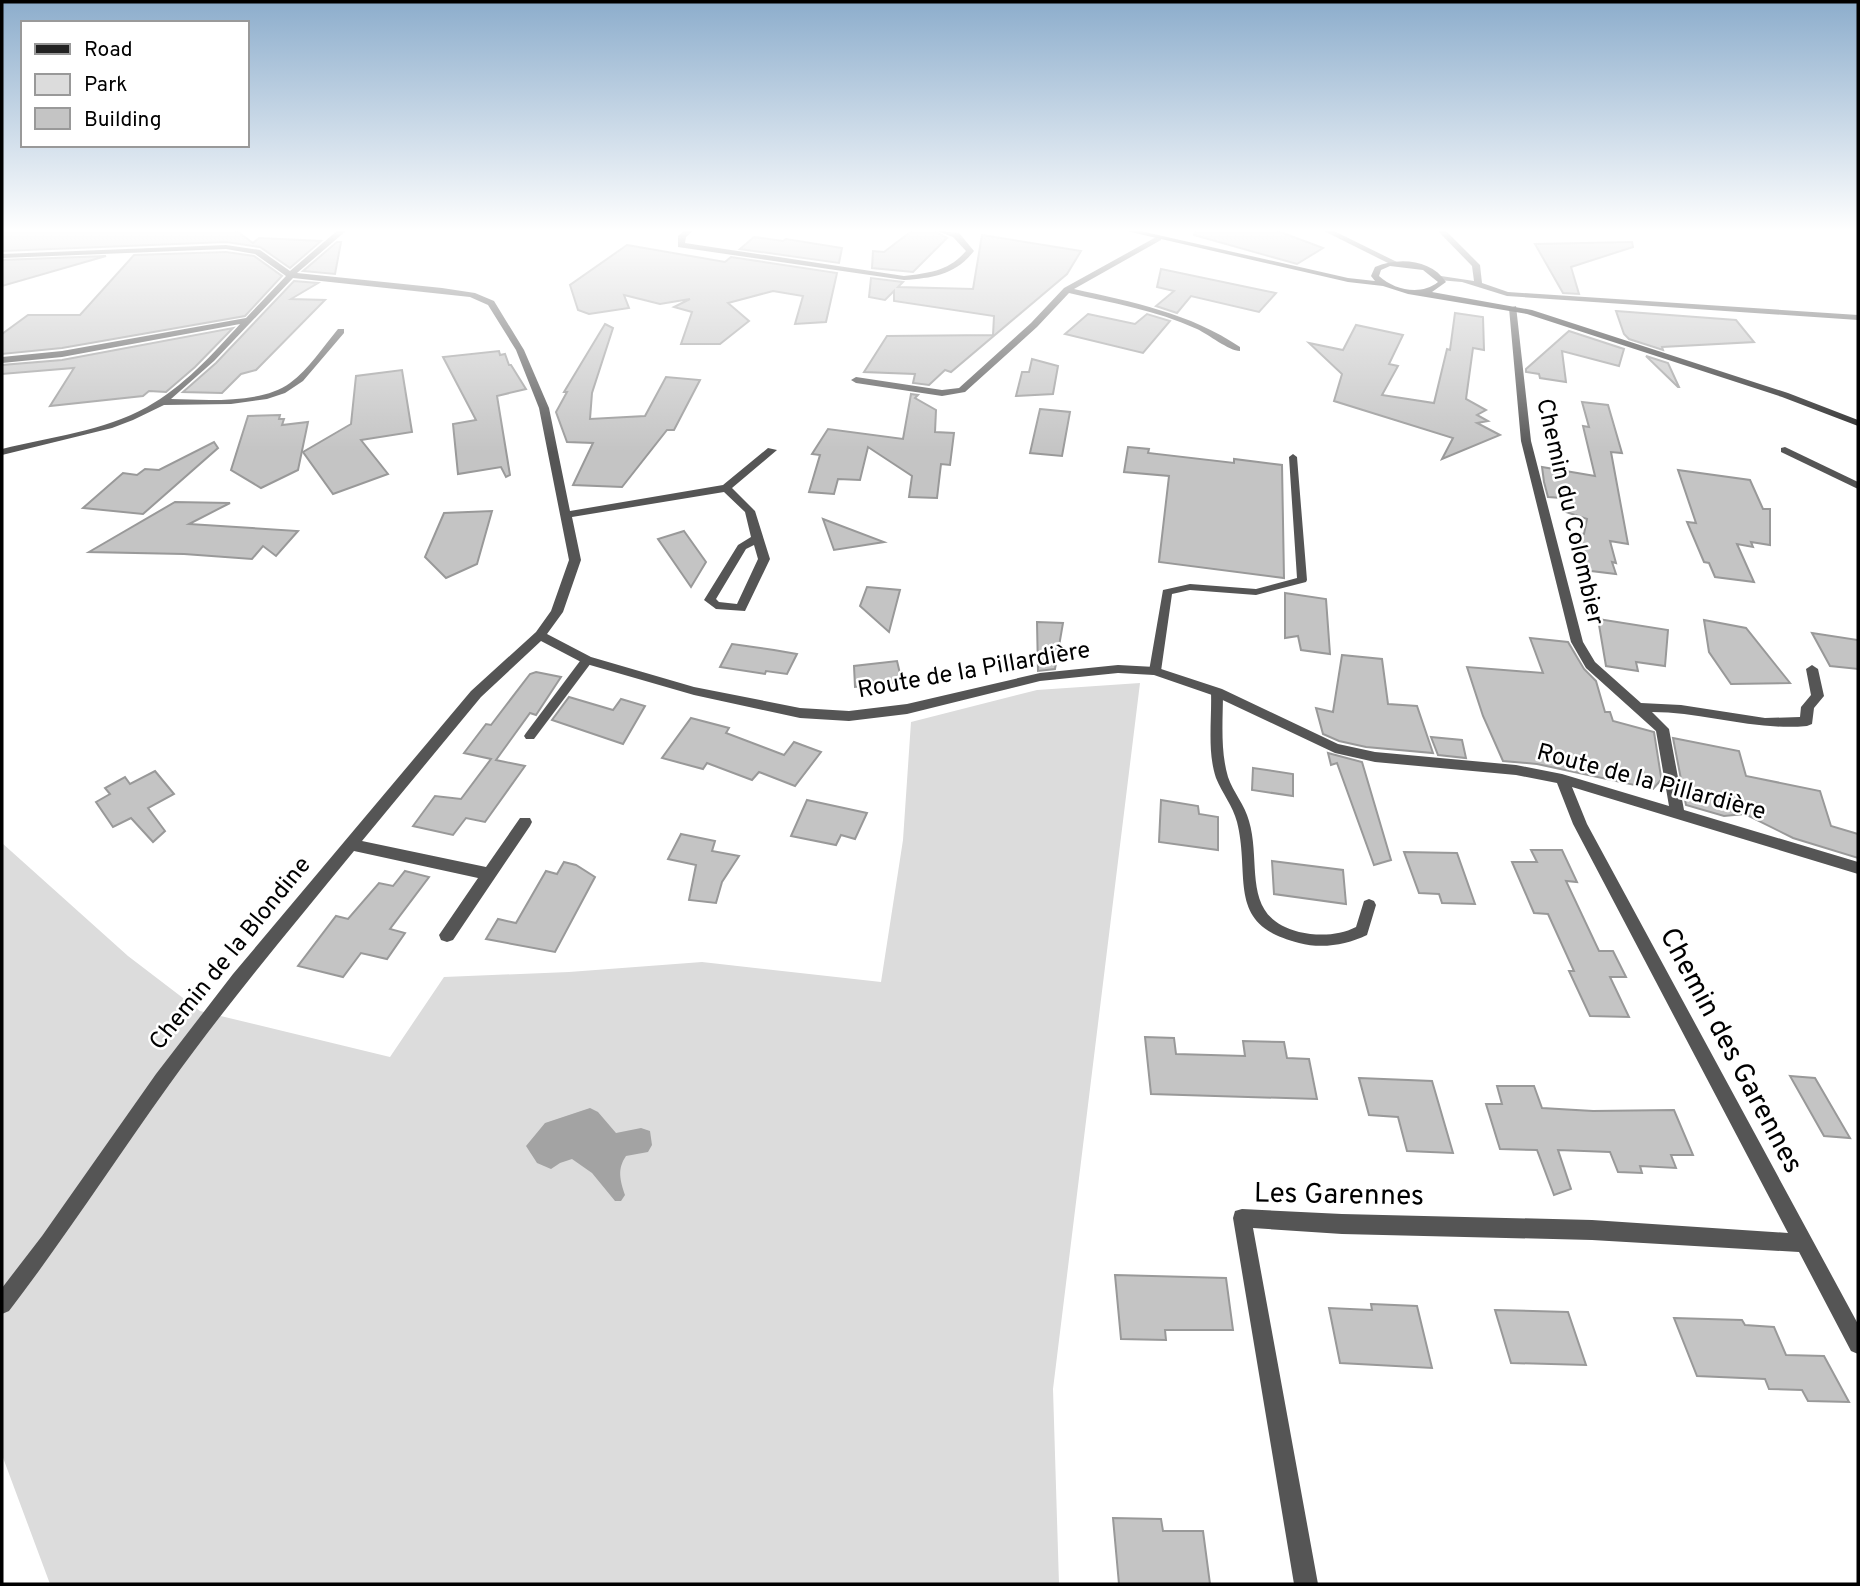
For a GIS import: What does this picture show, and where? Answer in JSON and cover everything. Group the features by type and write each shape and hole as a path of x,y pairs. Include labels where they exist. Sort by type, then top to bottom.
{"main road":[{"path":"1496,304 1785,395 1858,423"}],"street":[{"path":"2,452 104,426 132,417 163,401 197,372 262,304"},
{"name":"Chemin de la Blondine","path":"2,1304 49,1243 162,1080 226,995 476,694 540,635 557,612 575,560 567,514 544,408 520,350 492,304"},
{"path":"856,380 942,393 962,390 1053,304"},
{"path":"1126,304 1153,311 1222,337 1237,349"},
{"path":"1653,304 1858,318"},
{"name":"Chemin du Colombier","path":"1513,308 1526,441 1577,642 1590,665 1662,729 1678,815"},
{"path":"2,360 62,354 247,320"},
{"path":"163,401 193,403 277,393 292,386 341,331"},
{"path":"567,514 726,488 772,450"},
{"path":"1785,450 1858,486"},
{"path":"726,488 750,511 764,559 741,608 716,605 710,600 742,547 757,538"},
{"name":"Route de la Pillardière","path":"540,635 587,660 694,691 800,713 849,716 907,709 1040,677 1118,669 1155,671 1216,692 1313,738 1348,751 1375,757 1516,770 1562,779 1678,815 1789,845 1858,868"},
{"path":"1639,708 1675,708 1785,725 1807,721 1807,707 1818,696 1811,669"},
{"name":"Chemin des Garennes","path":"1562,779 1580,824 1858,1344"},
{"path":"447,935 525,822"},
{"path":"352,845 489,874"},
{"name":"Les Garennes","path":"1306,1584 1241,1218 1342,1224 1592,1230 1802,1243"}],"lane":[{"path":"1155,671 1167,593 1190,587 1256,592 1302,580 1293,457"},
{"path":"530,736 587,660"},
{"path":"1216,692 1221,771 1242,821 1249,893 1257,914 1273,928 1294,937 1322,941 1350,938 1362,930 1369,905"}],"green space":[{"path":"1140,683 1053,1389 1059,1584 50,1584 2,1455 2,843 128,956 200,1011 390,1057 444,977 569,972 702,962 881,982 903,840 911,722 1037,690"}],"shaded area":[{"path":"590,1108 598,1112 616,1133 641,1128 650,1131 652,1145 648,1152 626,1156 621,1165 620,1175 625,1195 621,1201 615,1201 592,1173 572,1159 551,1169 537,1163 526,1146 545,1123"}],"building":[{"path":"90,304 256,304 245,316 62,348 2,354 2,334 28,315 80,315"},
{"path":"272,304 321,304 256,370 241,374 222,393 183,392 216,363"},
{"path":"576,304 627,304 629,308 589,314 578,310"},
{"path":"680,304 729,304 749,321 720,344 681,344 692,312 674,307"},
{"path":"801,304 830,304 826,322 795,324"},
{"path":"914,304 1031,304 951,372 945,370 929,385 913,383 915,374 864,372 887,336 993,335 994,316"},
{"path":"1158,304 1184,304 1177,313 1156,306"},
{"path":"1225,304 1266,304 1259,312"},
{"path":"1616,311 1736,320 1754,342 1662,347 1663,350 1629,339 1624,334"},
{"path":"1455,313 1483,317 1484,350 1473,348 1466,399 1486,410 1477,415 1488,421 1477,423 1500,435 1442,459 1453,438 1334,401 1342,374 1309,343 1343,350 1356,325 1403,335 1389,364 1398,366 1382,395 1434,403 1447,349 1450,350"},
{"path":"1088,314 1135,324 1147,314 1170,321 1143,353 1065,334"},
{"path":"605,324 613,328 592,393 590,419 645,416 666,377 700,380 674,430 667,430 622,487 573,485 593,443 567,442 556,412 567,392 564,392"},
{"path":"233,328 166,392 149,391 143,396 50,406 74,368 2,374 2,365 62,360"},
{"path":"1569,331 1624,349 1619,366 1562,351 1566,382 1540,378 1539,374 1526,372 1526,369"},
{"path":"499,351 500,355 505,354 509,365 526,389 497,396 510,475 506,477 501,467 458,474 453,424 476,420 443,357"},
{"path":"1646,356 1668,363 1679,387 1678,387"},
{"path":"1032,359 1058,366 1053,394 1016,396 1022,372 1029,372"},
{"path":"402,370 412,432 361,440 388,474 333,494 303,452 351,424 356,376"},
{"path":"911,394 918,395 915,398 936,410 935,432 954,433 950,465 941,464 937,498 909,497 912,476 868,447 860,480 838,479 834,494 809,492 820,455 812,454 828,429 903,439"},
{"path":"1582,402 1608,405 1622,453 1611,452 1628,544 1610,541 1616,574 1591,571 1585,566 1576,533 1584,534 1587,519 1566,512 1562,498 1548,497 1544,482 1542,467 1595,476 1583,426 1589,427"},
{"path":"1040,409 1070,412 1062,456 1030,453"},
{"path":"280,415 279,419 284,419 282,425 308,422 298,470 261,488 231,470 248,416"},
{"path":"214,442 218,448 143,514 83,508 123,473 137,475 145,469 159,470"},
{"path":"1128,447 1149,449 1148,453 1234,463 1234,459 1282,465 1284,578 1159,562 1169,476 1124,472"},
{"path":"1678,470 1750,480 1763,509 1770,509 1770,545 1751,542 1753,547 1737,544 1754,582 1715,577 1709,563 1704,562 1687,522 1696,523"},
{"path":"175,502 230,503 189,524 298,531 276,556 263,546 252,559 89,552"},
{"path":"492,511 477,564 446,578 425,557 444,513"},
{"path":"823,519 884,542 834,550"},
{"path":"684,531 706,562 691,587 658,539"},
{"path":"867,587 900,590 889,632 860,606"},
{"path":"1285,593 1326,599 1330,654 1301,650 1298,636 1285,638"},
{"path":"1598,619 1668,630 1665,666 1636,662 1638,671 1606,666"},
{"path":"1704,620 1746,628 1790,683 1731,684 1709,652"},
{"path":"1037,622 1063,623 1055,669 1038,671"},
{"path":"1812,633 1858,640 1858,669 1830,666"},
{"path":"1530,638 1568,642 1584,669 1596,681 1605,712 1610,712 1613,721 1654,732 1662,783 1660,781 1653,789 1537,764 1503,761 1483,716 1467,667 1543,673"},
{"path":"732,644 797,654 787,674 766,671 765,674 720,667"},
{"path":"1342,655 1382,659 1388,704 1417,706 1433,753 1366,747 1323,734 1316,708 1333,712"},
{"path":"897,661 902,682 855,687 854,666"},
{"path":"536,672 561,677 536,715 530,713 496,760 525,766 485,822 466,818 453,835 413,826 435,796 461,799 491,759 464,753 486,724 491,725 530,674"},
{"path":"569,697 613,710 621,699 645,706 623,744 552,720"},
{"path":"691,718 729,728 726,733 784,755 794,742 821,752 795,786 759,772 752,780 707,763 703,769 662,758"},
{"path":"1431,737 1462,740 1466,758 1438,755"},
{"path":"1673,738 1739,751 1746,776 1820,791 1831,826 1858,834 1858,858 1793,838 1745,814 1724,816 1686,805"},
{"path":"1328,753 1362,762 1391,860 1374,865 1337,763 1331,765"},
{"path":"1253,768 1293,774 1293,796 1252,790"},
{"path":"155,771 174,794 148,808 165,831 153,842 131,818 113,827 96,802 110,794 105,788 125,777 130,784"},
{"path":"807,800 867,813 855,839 841,835 836,845 791,836"},
{"path":"1161,800 1198,806 1199,814 1218,817 1218,850 1159,842"},
{"path":"681,834 715,841 712,851 739,856 722,882 716,903 689,900 696,865 668,859"},
{"path":"1531,850 1562,850 1577,882 1566,881 1599,951 1613,951 1626,977 1610,977 1629,1017 1590,1016 1569,971 1574,971 1548,914 1534,913 1512,862 1537,862"},
{"path":"1404,852 1457,853 1475,904 1442,903 1439,894 1419,893"},
{"path":"1272,861 1343,870 1346,904 1274,894"},
{"path":"564,862 576,865 595,877 555,952 486,939 498,919 516,923 546,871 557,874"},
{"path":"405,871 429,877 390,929 405,933 387,959 361,953 343,977 298,966 336,916 348,919 379,883 393,886"},
{"path":"1145,1037 1174,1038 1176,1054 1245,1056 1243,1041 1284,1042 1287,1058 1309,1059 1317,1099 1151,1094"},
{"path":"1790,1076 1815,1078 1850,1138 1824,1136"},
{"path":"1359,1078 1432,1081 1453,1153 1407,1151 1398,1117 1369,1115"},
{"path":"1497,1086 1534,1086 1542,1108 1593,1111 1674,1110 1693,1155 1671,1155 1676,1168 1640,1166 1642,1173 1618,1172 1610,1152 1558,1150 1571,1189 1554,1195 1537,1150 1500,1149 1486,1104 1502,1104"},
{"path":"1115,1275 1226,1278 1233,1330 1165,1330 1166,1340 1121,1339"},
{"path":"1371,1304 1417,1306 1432,1368 1340,1363 1329,1308 1372,1310"},
{"path":"1495,1310 1568,1312 1586,1365 1511,1363"},
{"path":"1674,1318 1742,1320 1745,1325 1774,1327 1786,1355 1824,1356 1849,1402 1808,1401 1802,1390 1769,1389 1765,1379 1697,1376"},
{"path":"1113,1518 1161,1519 1163,1531 1203,1531 1210,1584 1119,1584"}]}
